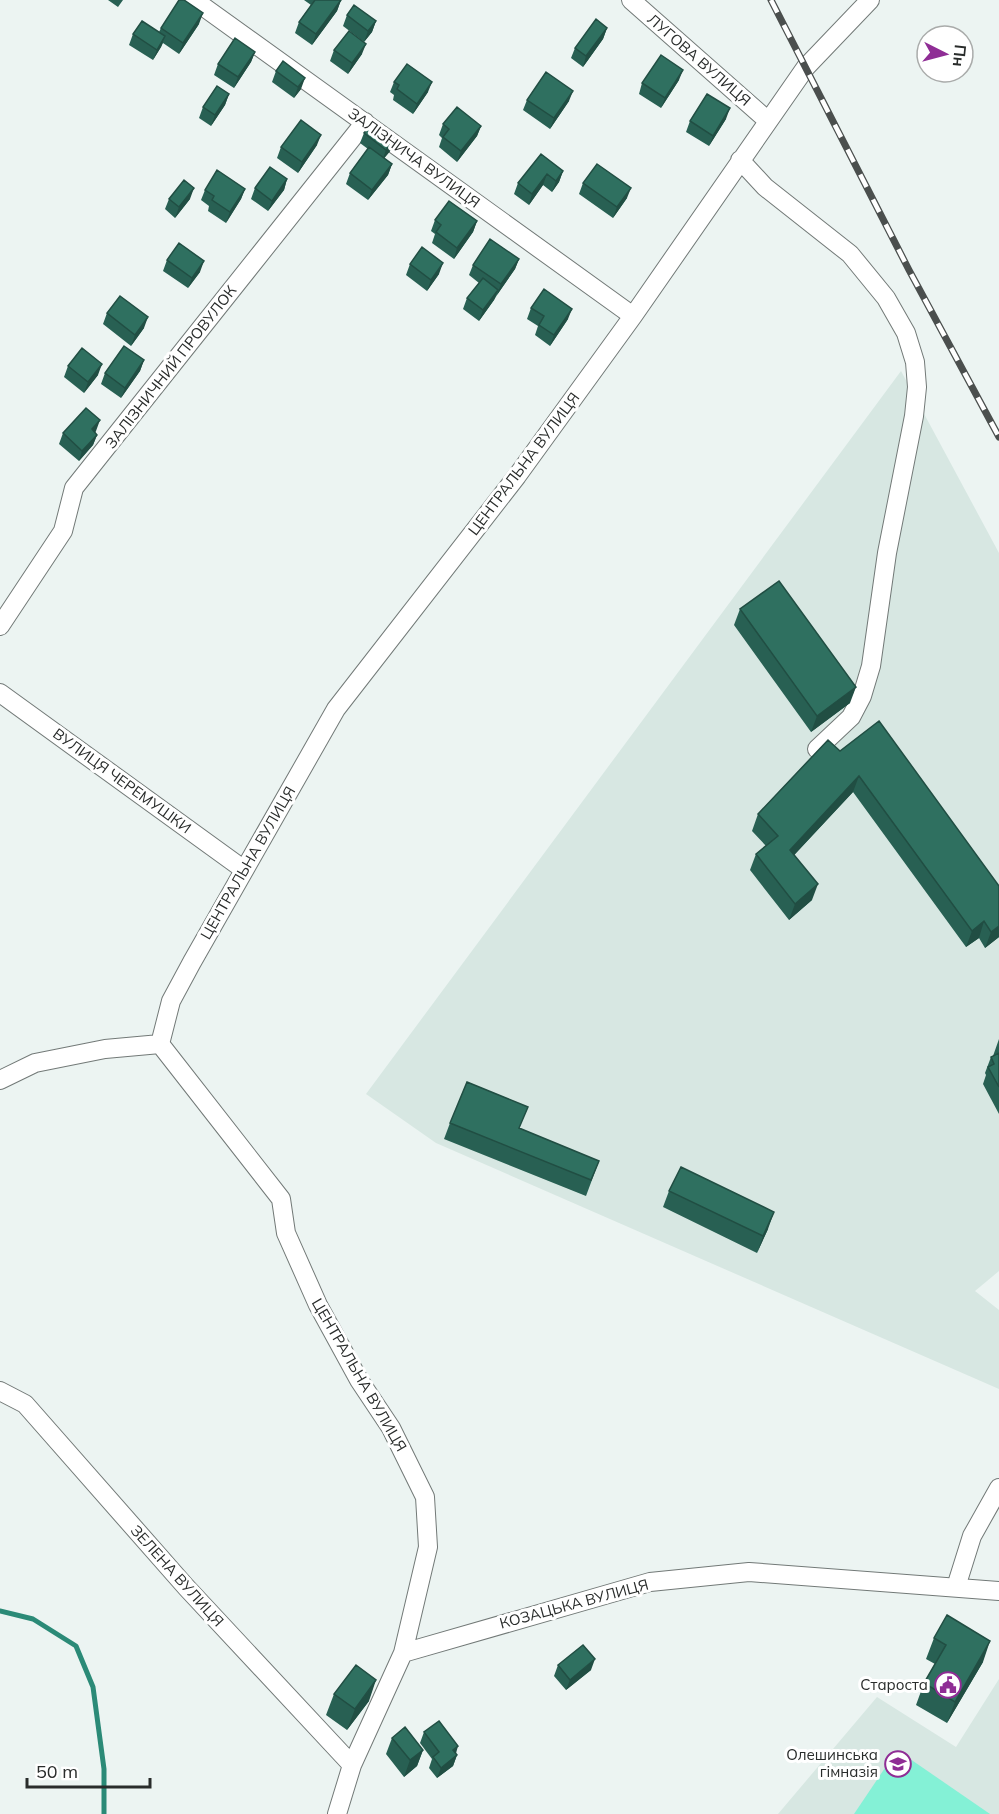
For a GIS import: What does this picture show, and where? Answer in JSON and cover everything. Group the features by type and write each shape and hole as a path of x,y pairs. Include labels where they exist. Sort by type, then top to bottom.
{"street":[{"name":"ЗАЛІЗНИЧА ВУЛИЦЯ","path":"194,0 633,316"},
{"name":"ЛУГОВА ВУЛИЦЯ","path":"631,0 767,120"},
{"name":"ЦЕНТРАЛЬНА ВУЛИЦЯ","path":"337,1814 352,1766 403,1653 428,1547 425,1497 392,1428 359,1380 318,1305 286,1233 281,1199 160,1044 171,1001 243,869 336,709 517,476 633,316 806,67 870,0"},
{"name":"ЗАЛІЗНИЧНИЙ ПРОВУЛОК","path":"0,626 63,531 74,488 365,122"},
{"path":"740,160 765,187 850,254 886,298 906,333 915,362 918,387 914,416 887,553 871,666 862,696 850,717 817,749"},
{"name":"ВУЛИЦЯ ЧЕРЕМУШКИ","path":"0,693 243,869"},
{"path":"0,1080 35,1063 105,1049 160,1044"},
{"name":"ЗЕЛЕНА ВУЛИЦЯ","path":"0,1391 25,1404 186,1587 352,1766"},
{"path":"956,1587 972,1536 999,1488"},
{"name":"КОЗАЦЬКА ВУЛИЦЯ","path":"403,1653 650,1582 749,1572 999,1591"}],"shaded area":[{"path":"901,371 999,553 999,1271 975,1291 999,1310 999,1389 436,1143 366,1094"},
{"name":"Олешинська гімназія","path":"999,1679 999,1814 778,1814 877,1697 956,1747"}],"green space":[{"path":"897,1750 990,1814 854,1814"}],"building":[{"path":"179,0 184,0 203,13 183,43 161,28"},
{"path":"315,0 341,0 316,34 299,22"},
{"path":"354,5 376,21 368,31 347,15"},
{"path":"596,19 607,28 586,56 575,48"},
{"path":"142,21 165,36 157,50 133,34"},
{"path":"349,31 366,44 352,63 334,50"},
{"path":"235,38 255,52 238,77 218,64"},
{"path":"661,55 683,70 665,98 642,83"},
{"path":"283,61 305,78 298,87 276,71"},
{"path":"407,64 432,82 417,104 397,89 399,85 394,82"},
{"path":"546,72 573,91 554,118 527,100"},
{"path":"217,86 229,94 215,115 203,107"},
{"path":"707,94 730,108 713,136 690,121"},
{"path":"457,107 481,126 461,151 443,137 449,129 443,124"},
{"path":"301,120 321,135 302,162 281,147"},
{"path":"373,122 395,139 386,150 364,133"},
{"path":"369,147 392,164 372,190 350,173"},
{"path":"541,154 563,171 556,181 547,174 532,194 518,183"},
{"path":"597,164 631,188 617,207 583,183"},
{"path":"270,167 287,179 272,201 255,188"},
{"path":"217,170 245,189 230,212 212,200 214,196 205,190"},
{"path":"184,180 194,188 179,207 169,199"},
{"path":"449,201 477,221 457,248 436,232 441,225 435,220"},
{"path":"490,239 519,259 501,284 473,265"},
{"path":"179,243 204,261 192,278 167,260"},
{"path":"422,247 443,263 431,280 410,264"},
{"path":"483,278 498,290 483,310 467,298"},
{"path":"544,289 572,309 554,335 539,325 544,316 531,308"},
{"path":"120,296 148,317 135,335 107,313"},
{"path":"124,346 144,360 125,388 105,373"},
{"path":"82,348 102,364 88,382 68,366"},
{"path":"86,408 100,420 92,429 97,435 82,451 63,433"},
{"path":"779,581 856,687 817,716 740,609"},
{"path":"879,721 999,886 999,926 991,932 984,921 972,931 859,776 790,850 818,884 795,904 756,854 778,836 758,814 828,740 840,751"},
{"path":"999,1053 999,1087 988,1067 994,1064 991,1057"},
{"path":"467,1082 528,1107 519,1128 599,1161 591,1180 450,1123"},
{"path":"681,1167 774,1212 763,1236 669,1191"},
{"path":"947,1615 990,1641 955,1702 924,1683 946,1645 934,1638"},
{"path":"583,1645 595,1659 570,1680 558,1665"},
{"path":"356,1665 376,1680 355,1709 334,1694"},
{"path":"439,1721 458,1746 453,1750 457,1755 441,1768 433,1757 439,1752 424,1732"},
{"path":"405,1727 423,1750 410,1760 392,1738"}],"waterway":[{"path":"0,1611 33,1619 76,1646 93,1687 104,1769 104,1814"}],"railway":[{"path":"771,0 909,270 999,437"}],"place":[{"name":"Староста","path":"948,1685"},
{"name":"Олешинська гімназія","path":"898,1764"}]}
